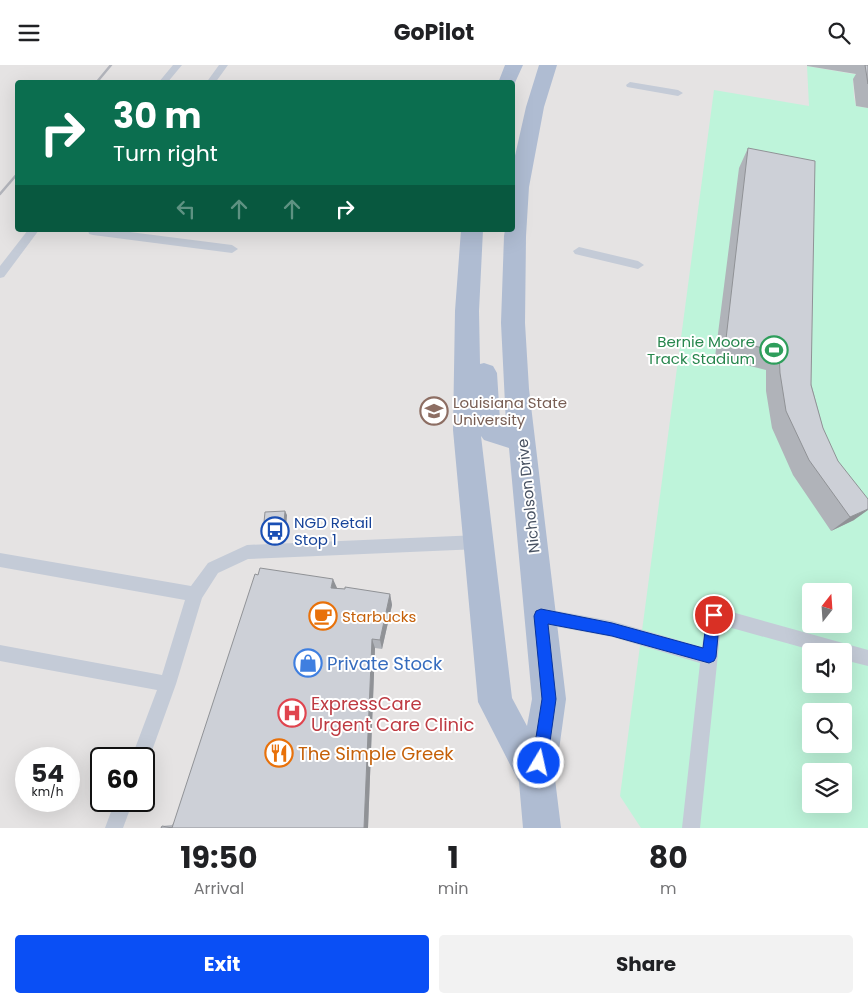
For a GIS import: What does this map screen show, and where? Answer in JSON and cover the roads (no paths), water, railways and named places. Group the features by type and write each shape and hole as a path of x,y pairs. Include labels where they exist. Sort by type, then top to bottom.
{"main road":[{"path":"509,80 514,65"},
{"name":"Nicholson Drive","path":"515,220 526,145 548,65"},
{"name":"Nicholson Drive","path":"472,232 467,348 467,430 496,702 537,779"},
{"name":"Nicholson Drive","path":"514,232 513,323 516,389 529,440 541,616 549,699 537,779 542,828"},
{"path":"467,348 483,366 487,424 494,432 529,440"}],"lane":[{"path":"165,80 178,65"},
{"path":"212,80 224,65"},
{"path":"630,85 678,93"},
{"path":"0,274 32,232"},
{"path":"105,232 232,249"},
{"path":"579,251 638,265"},
{"path":"144,747 168,684 195,594 214,568 247,552 479,542"},
{"path":"0,560 195,594"},
{"path":"692,828 714,615 814,643"},
{"path":"541,616 612,629 709,657"},
{"path":"0,653 168,684"},
{"path":"852,654 868,658"},
{"path":"114,828 120,812"}],"railway":[{"path":"98,80 111,65"},
{"path":"0,194 15,176"}],"place":[{"name":"Bernie Moore Track Stadium","path":"774,350"},
{"name":"Louisiana State University","path":"434,411"},
{"name":"NGD Retail Stop 1","path":"275,531"},
{"name":"Starbucks","path":"323,616"},
{"name":"Private Stock","path":"308,663"},
{"name":"ExpressCare Urgent Care Clinic","path":"292,713"},
{"name":"The Simple Greek","path":"279,753"}]}
